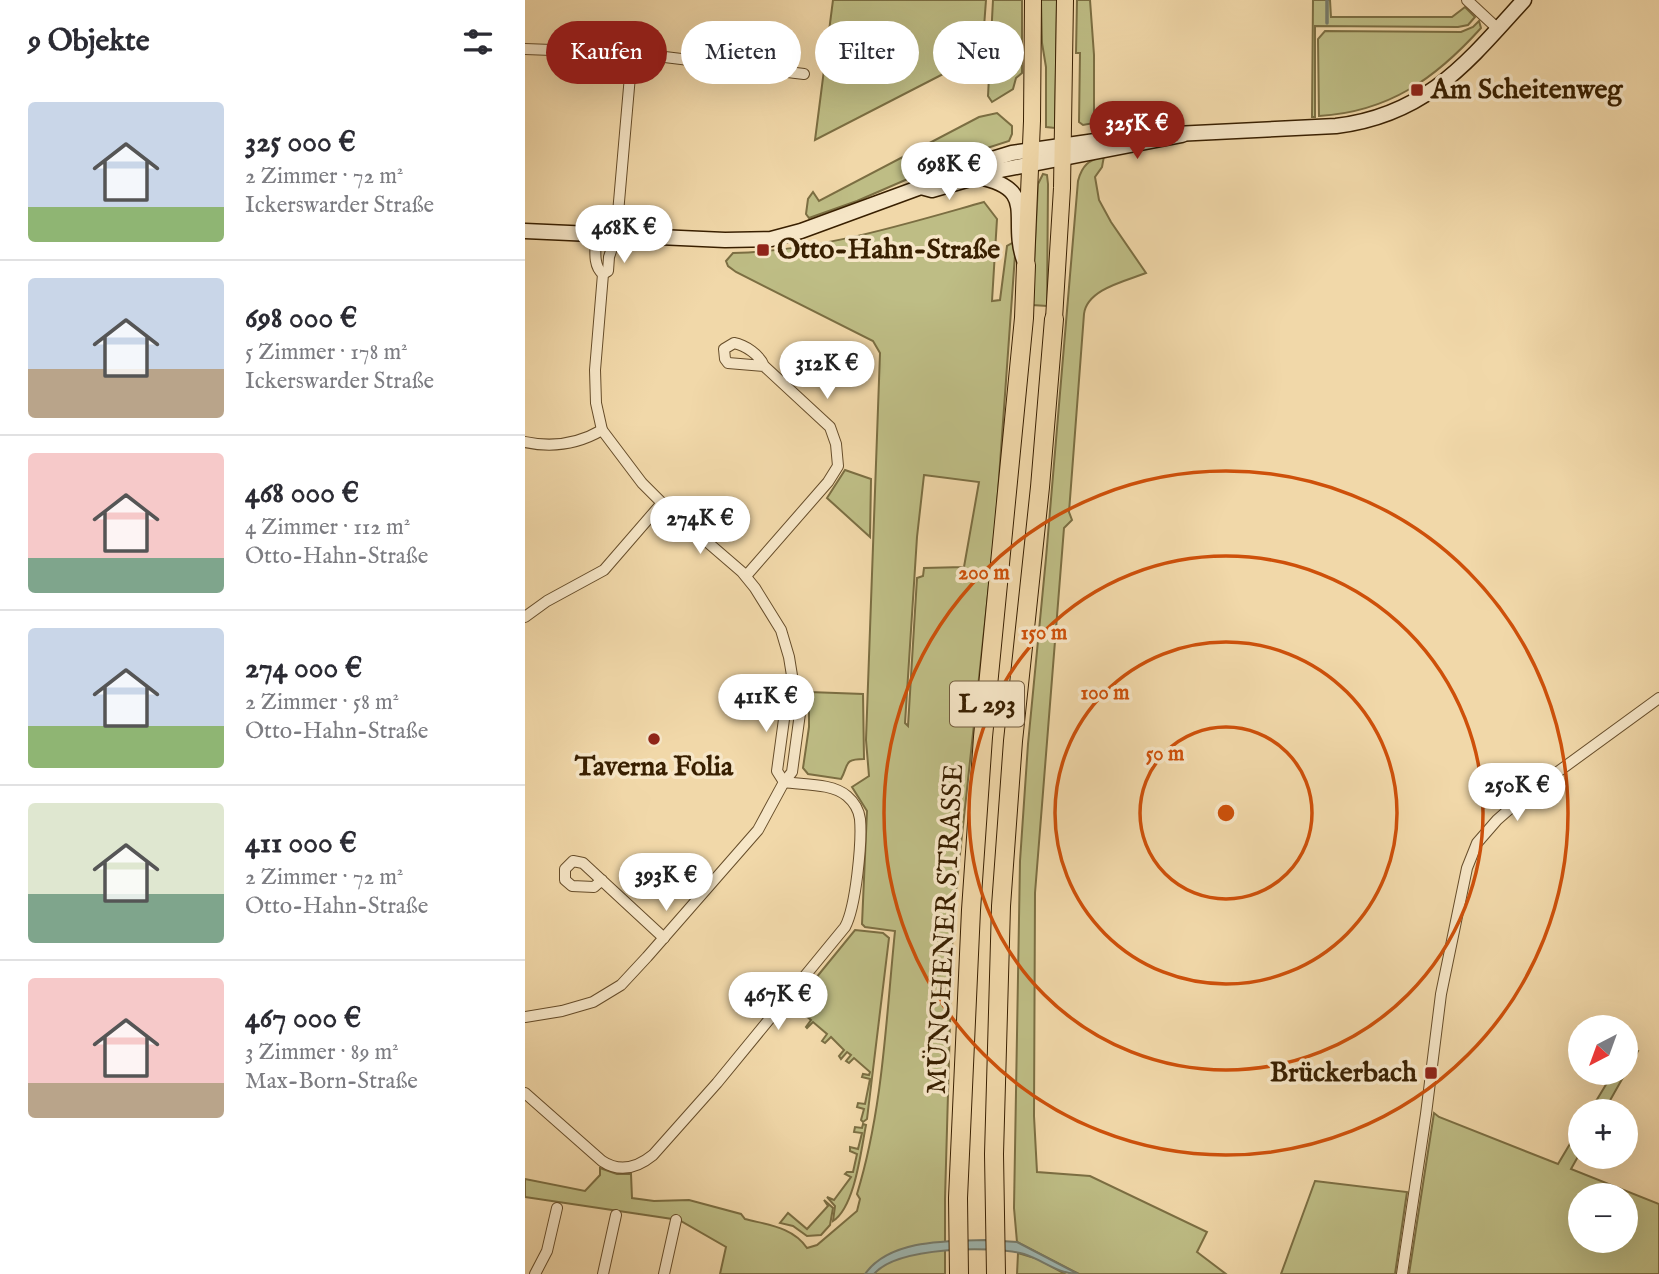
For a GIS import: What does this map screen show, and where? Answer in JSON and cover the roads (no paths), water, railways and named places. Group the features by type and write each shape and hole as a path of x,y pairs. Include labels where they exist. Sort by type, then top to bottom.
{"highway":[{"name":"MÜNCHENER STRASSE","path":"959,1274 958,1198 971,910 980,775 1024,318 1026,265"},
{"name":"MÜNCHENER STRASSE","path":"996,1274 997,1016 1001,906 1013,741 1040,486 1054,319"},
{"path":"995,1224 1005,1255 1005,1274"}],"main road":[{"name":"MÜNCHENER STRASSE","path":"1026,265 1031,157 1033,0"},
{"name":"MÜNCHENER STRASSE","path":"1054,319 1063,152 1065,0"},
{"path":"921,187 932,190 1031,157 1140,135 1336,126 1379,118 1409,104 1459,71 1524,0"},
{"path":"525,231 725,240 772,239 921,187 927,179 1005,155 1031,157"},
{"path":"977,177 1003,184 1016,197 1019,208 1020,248 1026,265"}],"street":[{"path":"1467,0 1498,29"},
{"path":"525,50 546,51"},
{"path":"667,57 804,74"},
{"path":"603,274 608,271 609,257 616,236 629,84"},
{"path":"596,234 596,260 598,270 603,274"},
{"path":"525,1017 581,1007 605,995 621,985 664,937 758,830 792,772 801,706 794,688 781,630 767,605 746,576 662,503 625,462 603,430 596,403 595,370 603,274"},
{"path":"746,576 828,482 838,466 836,444 830,426 764,366"},
{"path":"525,442 557,445 574,442 603,430"},
{"path":"525,617 547,601 604,570 662,503"},
{"path":"525,1093 609,1166 627,1168 643,1163 717,1083 845,927 853,908 860,822 855,805 845,794 833,789 784,782 777,771 787,697 794,688"},
{"path":"1402,1274 1441,994 1467,868 1475,850 1486,831 1522,798 1659,698"},
{"path":"602,880 664,937"},
{"path":"535,1274 547,1251 557,1208"},
{"path":"603,1274 616,1215"},
{"path":"664,1274 675,1220"}],"water":[{"path":"938,1242 1017,1242 1078,1274 1057,1269 1024,1254 968,1249 923,1253 886,1265 874,1274 865,1274 889,1254 904,1248"}],"waterway":[{"path":"1327,0 1327,23"}],"place":[{"name":"Am Scheitenweg","path":"1417,90"},
{"name":"Otto-Hahn-Straße","path":"763,250"},
{"name":"Taverna Folia","path":"654,739"},
{"name":"Brückerbach","path":"1431,1073"}]}
